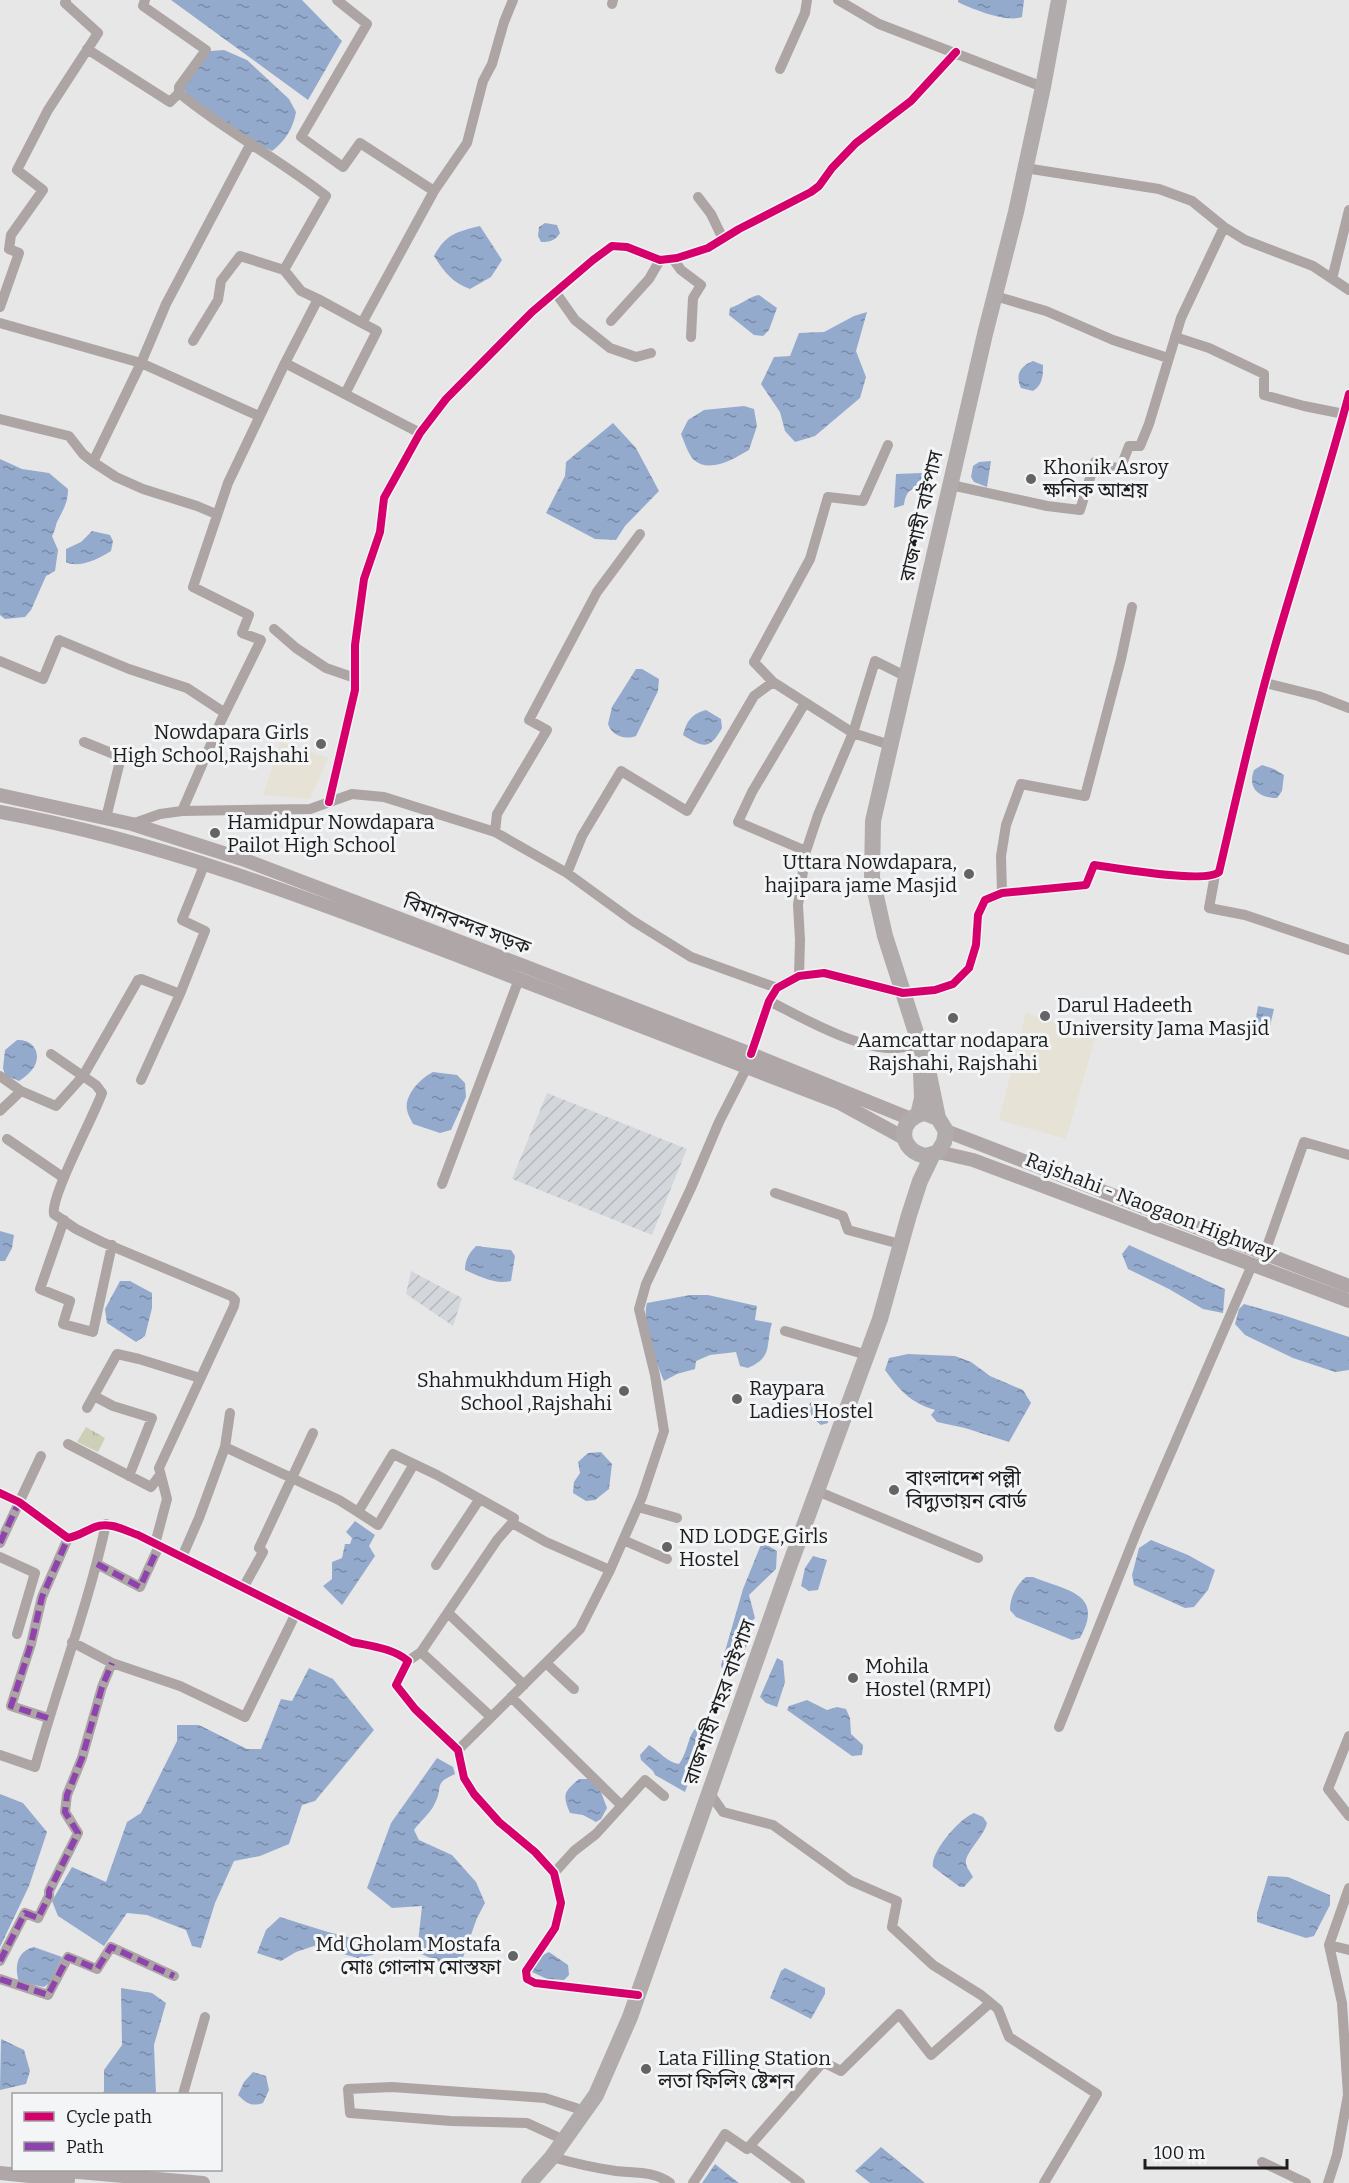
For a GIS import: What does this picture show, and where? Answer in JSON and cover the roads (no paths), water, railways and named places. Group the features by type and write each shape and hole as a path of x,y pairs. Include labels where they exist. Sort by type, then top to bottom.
{"highway":[{"name":"রাজশাহী বাইপাস","path":"918,1043 885,936 872,878 873,821 1025,168 1059,0"},
{"path":"915,1117 922,1085 918,1043"},
{"path":"909,1215 920,1181 935,1153 944,1143 942,1125 928,1070 918,1043"},
{"path":"909,1215 912,1162 906,1142 905,1127 915,1117 925,1113 942,1125"},
{"path":"906,1142 912,1152 920,1155 935,1153"},
{"name":"রাজশাহী শহর বাইপাস","path":"529,2183 552,2157 596,2095 630,2017 709,1791 880,1319 909,1215"}],"main road":[{"name":"বিমানবন্দর সড়ক","path":"0,795 132,824 242,859 749,1060 840,1103 906,1142"},
{"name":"বিমানবন্দর সড়ক","path":"0,812 103,833 205,863 519,979 915,1117"},
{"name":"Rajshahi - Naogaon Highway","path":"942,1125 1264,1255 1349,1286"},
{"name":"Rajshahi - Naogaon Highway","path":"935,1153 973,1160 1349,1301"},
{"path":"91,2171 144,2174 203,2183"},
{"path":"0,2173 103,2183"}],"street":[{"path":"0,307 3,290 19,254 9,249 11,235 43,190 17,170 48,110 98,33 65,3 66,0"},
{"path":"87,49 170,102 206,50 143,6 145,0"},
{"path":"337,0 367,24 301,137 343,167 360,143 434,191"},
{"path":"362,323 434,191 467,142 483,81 492,64 513,0"},
{"path":"780,69 805,13 807,0"},
{"path":"838,0 879,24 1043,87"},
{"path":"329,802 355,690 355,645 364,579 380,532 384,498 420,433 446,399 532,312 612,246 627,247 660,260 673,259 708,248 739,228 811,192 819,186 832,168 856,143 911,101 956,52"},
{"path":"178,93 206,116 251,143 326,196 284,270"},
{"path":"93,462 141,363 166,304 251,143"},
{"path":"1025,168 1159,189 1192,201 1224,227 1245,240 1313,266 1349,290"},
{"path":"698,197 711,214 723,239"},
{"path":"1332,279 1349,210"},
{"path":"951,484 1047,506 1080,510 1095,462 1120,469 1129,446 1140,446 1149,424 1181,318 1224,227"},
{"path":"193,340 218,300 221,281 240,256 284,270 301,291 377,331 345,394"},
{"path":"673,259 681,270 701,285 693,298 691,337"},
{"path":"611,321 649,279 660,260"},
{"path":"556,293 575,320 610,348 636,357 651,353"},
{"path":"995,296 1046,312 1113,340 1168,358"},
{"path":"182,811 225,713 261,640 242,633 249,615 193,587 232,472 318,299"},
{"path":"0,322 141,363 259,416"},
{"path":"1175,337 1209,348 1264,374 1264,395 1344,414"},
{"path":"285,363 420,433"},
{"path":"1349,394 1265,683 1219,872 1215,875 1209,908 1245,915 1349,950"},
{"path":"0,419 69,435 83,454 93,462 143,489 216,514"},
{"path":"888,446 863,501 828,497 810,559 754,662 773,682 854,733 890,745"},
{"path":"495,832 497,814 547,730 529,720 597,592 640,534"},
{"path":"1002,893 1002,856 1006,825 1021,784 1085,796 1121,659 1132,607"},
{"path":"274,629 326,669 355,678"},
{"path":"0,662 42,679 59,640 129,669 187,688 225,713"},
{"path":"799,976 798,905 806,850 822,804 854,733 875,661 905,676"},
{"path":"567,873 582,836 621,771 687,812 754,696 773,682"},
{"path":"1265,683 1318,696 1349,708"},
{"path":"805,703 752,792 738,822 806,850"},
{"path":"84,742 121,757 105,818"},
{"path":"132,824 160,814 182,811 310,809 352,794 384,797 495,832 567,873 633,921 691,957 777,988"},
{"path":"141,1080 180,994 205,931 182,920 205,863"},
{"path":"458,1750 580,1629 638,1507 664,1431 655,1375 639,1309 646,1284 749,1060 769,1001 777,988 799,976 824,973 903,993 935,990 953,984 969,968 976,945 978,915 985,900 1002,893 1086,885 1094,865 1161,874 1215,875"},
{"path":"0,1076 21,1090 56,1106 82,1076 138,980 141,978 180,994"},
{"path":"442,1184 519,979"},
{"path":"769,1001 816,1025 869,1045 893,1048 918,1043"},
{"path":"51,1054 100,1089 102,1093 64,1178 52,1211 54,1214 76,1229 234,1297 234,1306 162,1462 160,1475 167,1499 166,1506 157,1545 140,1587 97,1564"},
{"path":"0,1111 21,1090"},
{"path":"7,1139 64,1178"},
{"path":"1264,1255 1304,1142 1349,1155"},
{"path":"775,1193 843,1216 848,1230 900,1244"},
{"path":"64,1220 39,1289 70,1301 63,1324 93,1332 112,1245"},
{"path":"1059,1727 1139,1526 1252,1265"},
{"path":"785,1331 867,1355"},
{"path":"87,1408 117,1354 200,1378"},
{"path":"94,1396 113,1406 152,1418 129,1476"},
{"path":"182,1557 225,1447 230,1413"},
{"path":"243,1588 263,1552 259,1548 314,1433"},
{"path":"68,1444 151,1487 160,1475"},
{"path":"225,1447 339,1500 378,1525 414,1464"},
{"path":"358,1512 393,1454 437,1475 514,1518 434,1630 421,1652 408,1661 396,1685 415,1709 458,1750 464,1778 474,1794 499,1822 535,1852 554,1874 561,1903 555,1928 526,1971 527,1979 544,1984 638,1995"},
{"path":"1,1540 40,1456"},
{"path":"817,1491 978,1558"},
{"path":"0,1493 19,1502 68,1538 80,1536 96,1526 106,1524 138,1535 352,1642 389,1650 408,1661"},
{"path":"436,1565 479,1500"},
{"path":"638,1507 676,1518"},
{"path":"512,1523 546,1542 610,1570"},
{"path":"0,1755 35,1767 48,1718 97,1564 106,1524"},
{"path":"48,1718 11,1706 31,1644 42,1597 68,1538"},
{"path":"623,1540 667,1559"},
{"path":"0,1557 35,1573 17,1634"},
{"path":"72,1642 112,1663 180,1686 245,1717 296,1613"},
{"path":"448,1613 524,1684"},
{"path":"421,1652 490,1716"},
{"path":"0,1960 25,1913 38,1918 78,1833 65,1812 67,1795 82,1758 102,1687 112,1663"},
{"path":"546,1663 574,1689"},
{"path":"511,1697 621,1805"},
{"path":"1349,1736 1328,1789 1349,1816"},
{"path":"554,1874 574,1851 596,1834 645,1780 664,1796"},
{"path":"709,1791 723,1812 773,1825 851,1881 897,1901 892,1927 933,1965 981,1995 998,2009 1009,2037 1096,2094 1044,2183"},
{"path":"1328,2183 1337,2155 1348,2095 1342,2002 1329,1945 1349,1888"},
{"path":"1329,1945 1349,1950"},
{"path":"0,1979 48,1995 68,1957 97,1969 111,1947 174,1976"},
{"path":"693,2183 725,2134 747,2149 823,2062 841,2071 899,2014 931,2055 990,2003"},
{"path":"183,2093 206,2017"},
{"path":"564,2140 527,2123 451,2121 350,2113 348,2089 392,2086 545,2098 585,2111"},
{"path":"750,2146 800,2183"},
{"path":"552,2157 570,2163 661,2176 670,2183"},
{"path":"1262,2162 1306,2183"}],"water":[{"path":"171,0 302,0 342,41 308,100"},
{"path":"958,0 1024,0 1022,17 1008,18 990,14 964,5"},
{"path":"224,50 247,60 289,99 296,112 288,134 272,151 224,124 200,106 182,88 192,71 211,51"},
{"path":"545,223 557,225 560,233 552,240 541,242 538,236 539,227"},
{"path":"480,226 502,260 491,277 470,289 449,276 434,256 452,235"},
{"path":"759,295 777,308 769,330 763,336 754,335 729,315 730,308"},
{"path":"867,312 856,351 866,377 860,398 815,436 795,442 785,431 780,412 761,384 774,357 790,356 799,333 824,332 854,316"},
{"path":"1033,361 1043,365 1041,383 1033,391 1021,388 1019,375 1022,368"},
{"path":"744,406 754,409 757,426 749,450 715,465 700,464 694,460 681,434 688,420 704,410"},
{"path":"613,423 636,448 659,491 625,526 616,540 595,539 546,513 565,476 566,462"},
{"path":"0,459 22,469 49,473 68,489 66,502 52,536 58,550 55,571 46,576 31,610 25,617 5,619 0,615"},
{"path":"991,461 987,487 974,482 971,477 973,466 979,462"},
{"path":"922,473 922,486 909,492 904,505 894,508 896,474"},
{"path":"92,531 110,535 113,541 111,551 83,563 66,562 66,549 81,542"},
{"path":"636,669 642,669 659,679 658,691 636,736 623,737 613,732 608,724 612,707"},
{"path":"706,710 721,719 722,728 714,740 706,745 683,735 691,718"},
{"path":"1262,765 1284,775 1282,791 1277,798 1260,794 1253,787 1254,770"},
{"path":"1258,1006 1274,1009 1270,1026 1255,1023"},
{"path":"17,1040 32,1044 37,1057 32,1069 19,1081 5,1075 3,1068 5,1050"},
{"path":"433,1072 457,1075 465,1083 466,1097 451,1130 440,1133 413,1124 407,1110 408,1099 414,1088 423,1078"},
{"path":"0,1231 14,1235 12,1248 5,1261 0,1261"},
{"path":"1129,1245 1225,1289 1223,1313 1203,1309 1128,1269 1122,1254"},
{"path":"476,1246 511,1250 515,1256 511,1281 493,1281 465,1270 468,1257"},
{"path":"120,1281 130,1281 152,1293 152,1308 145,1336 136,1342 107,1323 105,1309"},
{"path":"690,1295 708,1295 757,1306 755,1320 772,1323 767,1350 762,1359 748,1368 740,1366 736,1352 710,1355 696,1361 695,1369 677,1374 664,1381 648,1332 647,1303"},
{"path":"1244,1304 1349,1337 1349,1370 1335,1372 1293,1358 1245,1335 1235,1324 1239,1309"},
{"path":"908,1354 955,1356 971,1362 990,1376 1023,1390 1031,1403 1009,1442 937,1422 931,1415 935,1410 907,1395 885,1370 889,1358"},
{"path":"811,1402 817,1402 827,1410 828,1423 821,1425 809,1415 807,1408"},
{"path":"601,1452 612,1464 609,1489 595,1500 586,1501 573,1493 574,1482 580,1473 578,1462 588,1453"},
{"path":"355,1521 375,1535 369,1546 375,1556 342,1605 323,1586 332,1579 332,1562 342,1558 345,1544 350,1544 352,1538 346,1532"},
{"path":"1151,1540 1188,1555 1215,1570 1208,1590 1194,1607 1185,1608 1134,1585 1132,1575 1139,1548"},
{"path":"762,1542 777,1551 776,1569 749,1595 755,1618 751,1622 747,1645 734,1675 723,1672 721,1665 743,1589"},
{"path":"813,1556 827,1560 818,1590 809,1591 801,1586 805,1568"},
{"path":"1026,1577 1033,1577 1079,1596 1088,1611 1087,1623 1080,1638 1072,1640 1016,1617 1010,1610 1011,1601 1014,1592"},
{"path":"777,1658 783,1661 785,1682 777,1707 766,1703 760,1697"},
{"path":"309,1668 333,1679 374,1730 315,1801 302,1805 289,1844 260,1856 234,1861 215,1903 201,1948 192,1946 186,1930 147,1915 127,1913 104,1946 58,1916 52,1901 72,1867 106,1882 127,1822 141,1813 177,1741 177,1725 199,1725 247,1749 261,1749 281,1699 292,1701"},
{"path":"807,1700 827,1710 837,1707 846,1709 850,1718 851,1734 863,1745 862,1755 852,1756 787,1710 789,1706"},
{"path":"696,1728 704,1729 701,1746 685,1792 655,1775 641,1760 640,1755 649,1745 667,1759 679,1764"},
{"path":"437,1758 453,1767 455,1774 443,1780 433,1807 414,1830 419,1840 452,1855 476,1882 485,1903 477,1918 461,1963 439,1962 417,1952 422,1906 392,1908 367,1888 391,1823"},
{"path":"579,1779 589,1779 601,1792 607,1808 601,1819 596,1822 583,1815 570,1813 567,1807 565,1797 567,1790"},
{"path":"0,1794 23,1803 47,1832 29,1886 0,1947"},
{"path":"974,1813 983,1817 987,1823 966,1859 973,1877 964,1887 960,1887 933,1867 933,1861 947,1836 961,1821"},
{"path":"1268,1876 1288,1877 1330,1895 1330,1905 1314,1936 1306,1938 1257,1922 1257,1913"},
{"path":"280,1917 379,1945 373,1955 358,1958 314,1946 296,1952 281,1961 257,1953 266,1930"},
{"path":"34,1947 62,1957 51,1982 44,1987 19,1982 18,1960 24,1952"},
{"path":"549,1952 568,1965 569,1975 564,1980 547,1979 532,1972 538,1960"},
{"path":"785,1968 825,1988 825,1994 811,2019 770,1998 781,1971"},
{"path":"121,1988 152,1993 166,2003 154,2045 156,2093 103,2093 104,2070 122,2045"},
{"path":"1,2039 24,2050 30,2071 26,2084 0,2090"},
{"path":"253,2072 266,2076 269,2090 263,2103 255,2105 249,2104 238,2095 244,2082"},
{"path":"881,2147 925,2183 870,2183 855,2171"},
{"path":"715,2164 739,2183 702,2183"}],"place":[{"name":"Khonik Asroy ক্ষনিক আশ্রয়","path":"1031,479"},
{"name":"Nowdapara Girls High School,Rajshahi","path":"321,744"},
{"name":"Hamidpur Nowdapara Pailot High School","path":"215,833"},
{"name":"Uttara Nowdapara, hajipara jame Masjid","path":"969,874"},
{"name":"Darul Hadeeth University Jama Masjid","path":"1045,1016"},
{"name":"Aamcattar nodapara Rajshahi, Rajshahi","path":"953,1018"},
{"name":"Shahmukhdum High School ,Rajshahi","path":"624,1391"},
{"name":"Raypara Ladies Hostel","path":"737,1399"},
{"name":"বাংলাদেশ পল্লী বিদ্যুতায়ন বোর্ড","path":"894,1490"},
{"name":"ND LODGE,Girls Hostel","path":"667,1547"},
{"name":"Mohila Hostel (RMPI)","path":"853,1678"},
{"name":"Md Gholam Mostafa মোঃ গোলাম মোস্তফা","path":"513,1956"},
{"name":"Lata Filling Station লতা ফিলিং ষ্টেশন","path":"646,2069"}]}
